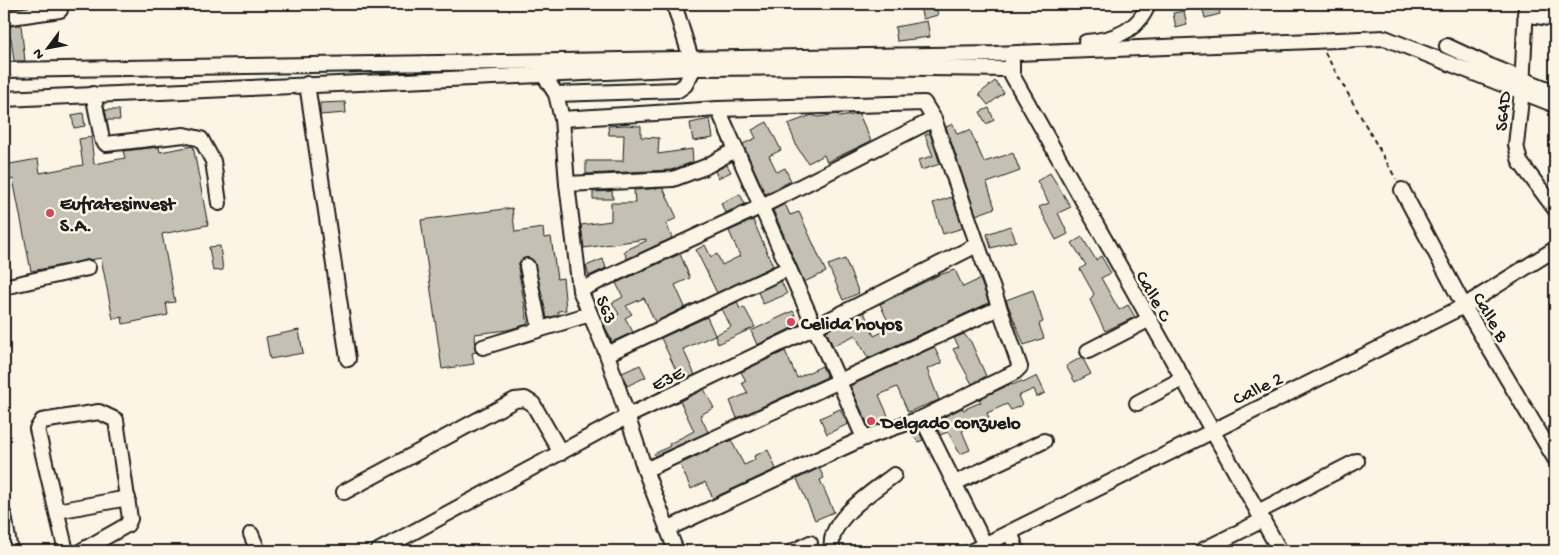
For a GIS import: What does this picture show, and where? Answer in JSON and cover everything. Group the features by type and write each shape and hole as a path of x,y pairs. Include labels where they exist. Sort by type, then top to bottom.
{"street":[{"path":"556,94 678,90 684,85 692,63 674,4"},
{"path":"4,98 543,74 692,63 1010,69 1013,53 1022,45 1099,41 1124,32 1139,23 1148,4"},
{"path":"1525,9 1555,19"},
{"name":"S64D","path":"1525,9 1522,85 1516,145 1520,162 1555,209"},
{"path":"4,18 60,10"},
{"path":"4,70 692,63 1013,53 1385,38 1522,85 1555,92"},
{"path":"1447,46 1522,85 1555,105"},
{"name":"Calle C","path":"1010,69 1148,320 1280,551"},
{"name":"S63","path":"543,74 556,94 562,119 567,184 580,290 607,354 645,470 676,551"},
{"path":"308,84 348,359"},
{"path":"93,94 102,139 106,144 184,135 201,139 213,161 219,203"},
{"path":"562,119 718,109 924,103 934,119 1020,367 922,418 864,438 667,529"},
{"path":"718,109 787,269 864,438"},
{"path":"580,290 760,207 934,119"},
{"path":"567,184 674,179 704,167 735,150"},
{"name":"Calle B","path":"1402,190 1464,306 1555,458"},
{"name":"E3E","path":"378,551 628,416 815,327 977,245"},
{"name":"Calle 2","path":"972,551 1011,534 1212,430 1464,306 1555,249"},
{"path":"527,266 540,329"},
{"path":"4,287 88,268"},
{"path":"607,354 787,269"},
{"path":"645,470 999,308"},
{"path":"483,346 590,314"},
{"path":"1088,350 1148,320"},
{"path":"1136,403 1182,379"},
{"path":"344,492 515,400 525,399 533,404 561,453"},
{"path":"66,551 37,429 42,421 99,412 116,420 131,512 127,525 81,551"},
{"path":"922,418 985,544"},
{"path":"955,483 1044,441"},
{"path":"1201,551 1357,461"},
{"path":"834,551 833,535 846,513 894,475"},
{"path":"57,511 128,498"},
{"path":"4,515 10,551"},
{"path":"251,534 258,551"},
{"path":"1011,534 1017,551"},
{"path":"794,551 810,543"}],"path":[{"path":"1318,40 1402,190"}],"building":[{"path":"919,4 935,4 938,15 923,19"},
{"path":"1218,4 1220,14 1205,18 1202,6"},
{"path":"1184,11 1187,25 1176,28 1173,13"},
{"path":"927,21 930,37 897,41 895,27"},
{"path":"21,25 25,61 14,61 11,38 4,39 4,27"},
{"path":"995,81 1004,93 988,105 979,94"},
{"path":"345,102 346,113 320,115 320,103"},
{"path":"989,108 994,120 986,124 980,112"},
{"path":"105,110 119,110 120,120 107,120"},
{"path":"83,113 85,126 74,128 72,115"},
{"path":"838,114 839,117 859,114 871,141 827,162 824,155 808,163 797,147 788,124 812,115 818,117"},
{"path":"710,119 713,138 693,141 690,123"},
{"path":"767,122 781,150 769,156 777,172 785,168 791,181 765,194 743,144 756,138 752,130"},
{"path":"953,124 957,134 970,130 984,162 1013,153 1020,171 987,183 995,208 976,215 946,127"},
{"path":"608,126 641,126 641,137 659,138 658,154 692,149 693,162 671,170 586,174 586,161 623,161 624,135 609,135"},
{"path":"930,133 940,164 921,170 918,160 933,156 925,135"},
{"path":"91,137 94,164 125,158 123,151 159,147 160,152 193,146 208,225 162,234 175,302 166,303 168,315 123,324 122,317 113,319 101,258 31,271 13,179 4,181 4,165 38,159 40,173 83,165 79,139"},
{"path":"727,165 731,172 718,178 715,171"},
{"path":"1050,173 1071,207 1058,213 1068,234 1056,240 1039,207 1049,203 1037,181"},
{"path":"663,188 677,218 666,223 672,238 627,259 624,251 646,241 646,239 584,248 581,225 611,221 611,203 635,203 634,190"},
{"path":"612,191 613,199 593,199 593,192"},
{"path":"740,194 745,204 725,213 721,203"},
{"path":"952,197 963,228 943,234 933,203"},
{"path":"785,204 790,215 799,212 826,272 804,282 773,210"},
{"path":"512,208 515,232 543,228 544,238 551,237 557,279 563,278 566,310 558,311 558,315 547,318 535,264 530,258 525,258 519,263 518,268 528,324 507,330 475,334 476,352 472,353 474,364 442,369 421,220"},
{"path":"753,220 773,266 717,293 696,250 705,245 711,257 717,254 722,265 740,256 729,231"},
{"path":"1010,226 1016,241 991,248 987,234"},
{"path":"1082,237 1096,260 1101,256 1111,273 1101,278 1119,310 1128,305 1135,317 1105,331 1090,300 1094,294 1080,269 1086,265 1072,243"},
{"path":"220,246 223,270 213,271 209,247"},
{"path":"680,254 690,278 675,285 685,307 655,322 644,298 626,306 632,314 625,318 633,332 612,342 603,322 619,314 612,303 623,297 616,283"},
{"path":"603,259 606,268 589,276 586,266"},
{"path":"845,259 859,293 843,300 828,265"},
{"path":"955,270 963,287 980,279 989,303 868,358 855,335 833,346 826,331 864,312 874,336 891,328 880,304 939,275"},
{"path":"781,281 787,294 763,304 758,292"},
{"path":"1033,290 1043,322 1039,324 1044,338 1024,345 1006,300"},
{"path":"737,302 740,309 744,307 755,327 718,344 715,335 731,327 722,309"},
{"path":"793,311 800,324 757,345 751,331"},
{"path":"707,317 715,335 683,349 695,375 681,381 661,338"},
{"path":"299,330 303,353 270,359 266,337"},
{"path":"964,334 971,342 986,376 972,384 953,349 959,347 954,338"},
{"path":"934,347 942,363 927,369 939,400 908,412 897,387 879,395 889,418 869,427 850,386"},
{"path":"785,351 797,378 822,366 827,377 737,418 730,401 748,393 742,383 746,381 741,372"},
{"path":"1082,357 1091,374 1075,382 1066,366"},
{"path":"640,365 646,377 627,386 622,373"},
{"path":"1037,376 1045,393 1037,397 1034,389 1018,396 1022,405 1011,410 1007,404 987,413 989,418 962,431 970,450 960,454 948,432 940,435 934,422 962,408 963,410 981,402 979,399 1011,384 1022,381 1023,383"},
{"path":"704,389 714,408 700,415 708,432 655,456 654,454 670,446 669,444 694,431 680,401"},
{"path":"840,409 848,424 827,434 820,418"},
{"path":"918,429 923,440 918,442 910,432"},
{"path":"731,440 744,465 755,460 754,456 768,450 776,469 713,498 705,482 691,489 680,464"},
{"path":"819,468 824,478 820,480 834,512 815,520 797,479"}],"place":[{"name":"Eufratesinvest S.A.","path":"50,213"},
{"name":"Celida hoyos","path":"791,322"},
{"name":"Delgado conzuelo","path":"871,421"}]}
